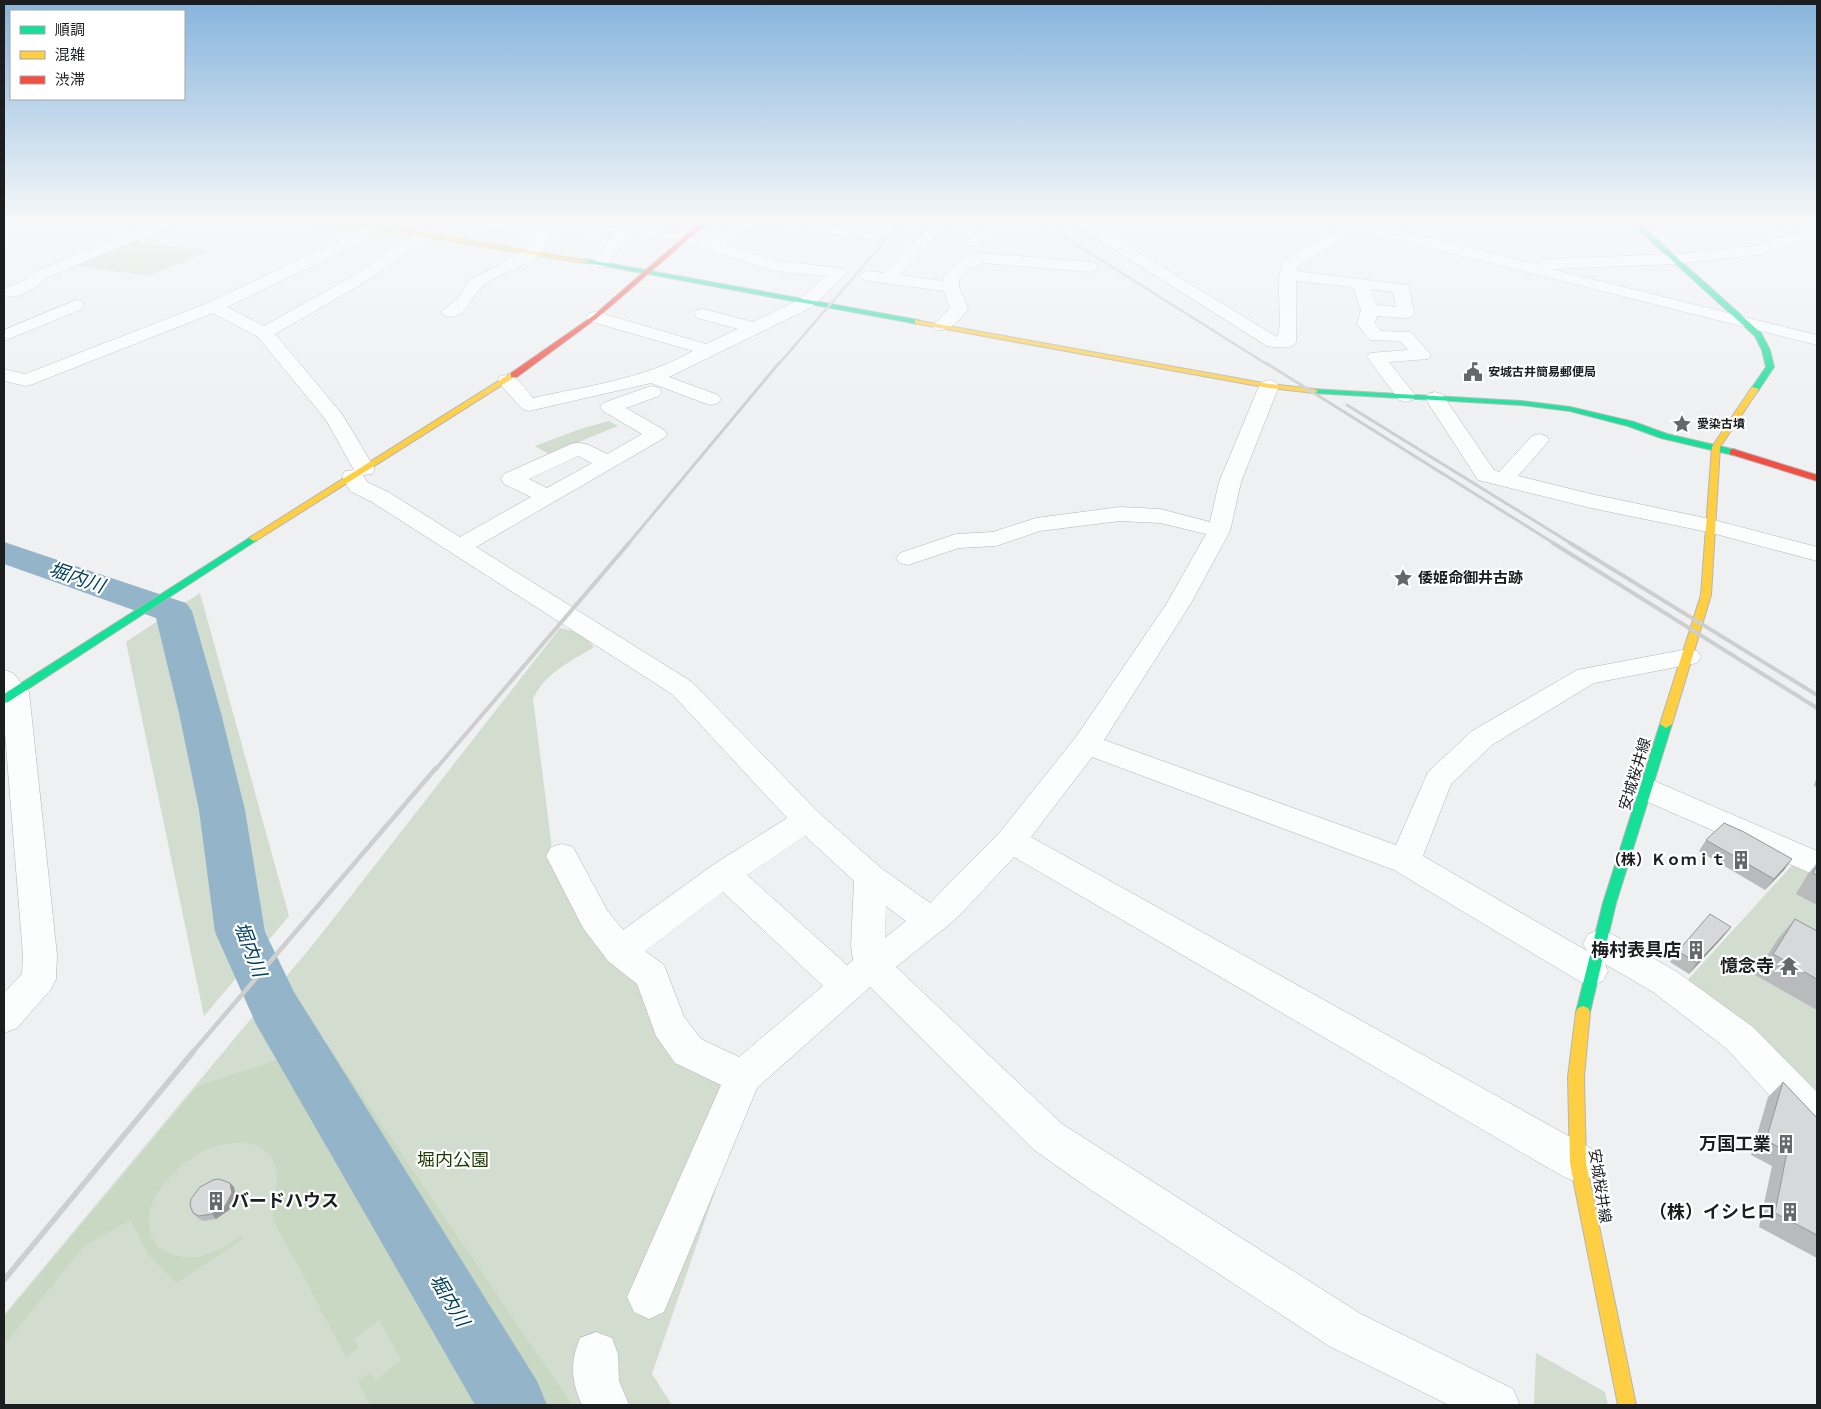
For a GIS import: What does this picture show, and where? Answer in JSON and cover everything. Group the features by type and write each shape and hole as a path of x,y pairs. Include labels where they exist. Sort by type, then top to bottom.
{"street":[{"path":"7,291 21,287"},
{"path":"4,375 26,380 214,306 254,287"},
{"path":"264,333 345,287"},
{"path":"450,312 465,301 473,287"},
{"path":"4,1016 39,979 40,956 8,690 144,610 508,380 595,317 632,287"},
{"path":"717,287 1269,386 1302,390 1521,403 1570,409 1630,424 1664,436 1716,447 1817,478"},
{"path":"508,380 529,405 652,377 680,366 708,350 806,303 823,287"},
{"path":"942,326 959,308 951,287"},
{"path":"1184,287 1278,344 1287,342 1288,287"},
{"path":"1361,287 1370,310 1366,324 1376,336 1405,336 1422,355 1376,357 1406,396"},
{"path":"1370,310 1405,313 1400,288 1383,287"},
{"path":"1602,287 1817,340"},
{"name":"安城桜井線","path":"1627,1405 1578,1164 1576,1077 1582,1015 1595,958 1706,595 1716,447 1770,367 1763,343 1758,335 1705,287"},
{"path":"4,336 76,305 7,291"},
{"path":"214,306 264,333 335,418 359,473 358,486 380,497 458,548 548,604 568,614 585,628 682,688 807,820 870,877 930,921"},
{"path":"703,314 756,328"},
{"path":"595,317 708,350"},
{"path":"652,377 711,399"},
{"path":"458,548 657,434 610,407 672,384"},
{"path":"649,1297 743,1078 859,976 944,910 1011,840 1086,744 1179,602 1219,531 1230,482 1269,386"},
{"path":"1435,398 1486,475 1710,526 1817,554"},
{"path":"1503,480 1539,440"},
{"path":"547,497 512,479 578,448 607,462"},
{"path":"908,558 956,541 996,539 1036,525 1120,514 1160,516 1219,531"},
{"path":"1405,861 1438,779 1482,738 1586,676 1688,657"},
{"path":"1086,744 1405,861 1595,958 1665,982 1740,1038 1817,1119"},
{"path":"1646,788 1817,864"},
{"path":"620,951 724,874 807,820"},
{"path":"1011,840 1578,1164"},
{"path":"562,856 595,919 620,951 652,975 669,1025 688,1051 743,1078"},
{"path":"724,874 859,976 1048,1137 1105,1176 1345,1330 1498,1405"},
{"path":"859,976 868,946 870,877"},
{"path":"596,1354 596,1384 606,1405"}],"green space":[{"path":"609,421 618,426 549,454 535,446 580,429"},
{"path":"200,593 289,916 204,1016 126,642"},
{"name":"堀内公園","path":"560,628 579,634 594,647 551,675 533,699 553,856 648,977 672,1046 749,1093 652,1374 672,1405 4,1405 4,1315 315,942"},
{"path":"1796,861 1817,871 1817,1103 1774,1052 1684,984"},
{"path":"327,1044 572,1405 370,1405 358,1382 370,1372 376,1380 401,1359 379,1320 354,1339 359,1348 346,1357 275,1224 273,1211 277,1178 274,1161 264,1149 242,1143 212,1147 199,1153 174,1172 156,1196 151,1209 149,1223 150,1233 159,1247 166,1252 183,1257 207,1255 242,1236 243,1239 176,1283 149,1256 131,1220 84,1246 4,1345 4,1317 198,1086"},
{"path":"1536,1353 1605,1392 1608,1405 1534,1405"}],"building":[{"path":"1724,823 1792,859 1774,879 1706,840"},
{"path":"1817,866 1817,875 1813,873"},
{"name":"梅村表具店","path":"1710,914 1731,927 1697,963 1678,951"},
{"path":"1795,919 1817,931 1817,979 1773,954"},
{"path":"1783,1082 1817,1118 1817,1235 1775,1213 1787,1152 1766,1140"},
{"name":"バードハウス","path":"219,1179 230,1183 232,1193 225,1206 212,1214 199,1216 193,1213 190,1205 191,1199 200,1187"}],"waterway":[{"name":"堀内川","path":"4,552 173,611 200,713 222,810 240,932 275,1008 513,1405"}],"railway":[{"path":"778,365 845,287"},
{"path":"1144,287 1268,365"},
{"path":"628,544 779,363"},
{"path":"1266,363 1555,544"},
{"path":"1347,405 1572,544"},
{"path":"435,770 629,543"},
{"path":"1553,543 1817,708"},
{"path":"1570,543 1817,695"},
{"path":"192,1053 436,768"},
{"path":"4,1280 193,1052"}],"traffic: fast":[{"path":"726,287 918,322"},
{"path":"1705,287 1758,335 1766,350 1770,367 1755,389"},
{"path":"1314,391 1521,403 1570,409 1631,424 1664,436 1733,452"},
{"path":"4,699 254,538"},
{"path":"1583,1012 1609,903 1666,724"}],"traffic: slow":[{"path":"918,322 1269,386 1314,391"},
{"path":"254,538 514,375"},
{"path":"1666,724 1706,595 1716,447 1755,389"},
{"path":"1583,1012 1576,1077 1578,1163 1627,1405"}],"traffic: jam":[{"path":"514,375 595,317 630,287"},
{"path":"1733,452 1817,478"}],"place":[{"name":"安城古井簡易郵便局","path":"1473,372"},
{"name":"愛染古墳","path":"1682,424"},
{"name":"倭姫命御井古跡","path":"1403,578"},
{"name":"（株）Ｋｏｍｉｔ","path":"1741,860"},
{"name":"梅村表具店","path":"1696,950"},
{"name":"憶念寺","path":"1789,966"},
{"name":"万国工業","path":"1786,1144"},
{"name":"バードハウス","path":"216,1201"},
{"name":"（株）イシヒロ","path":"1790,1212"}]}
